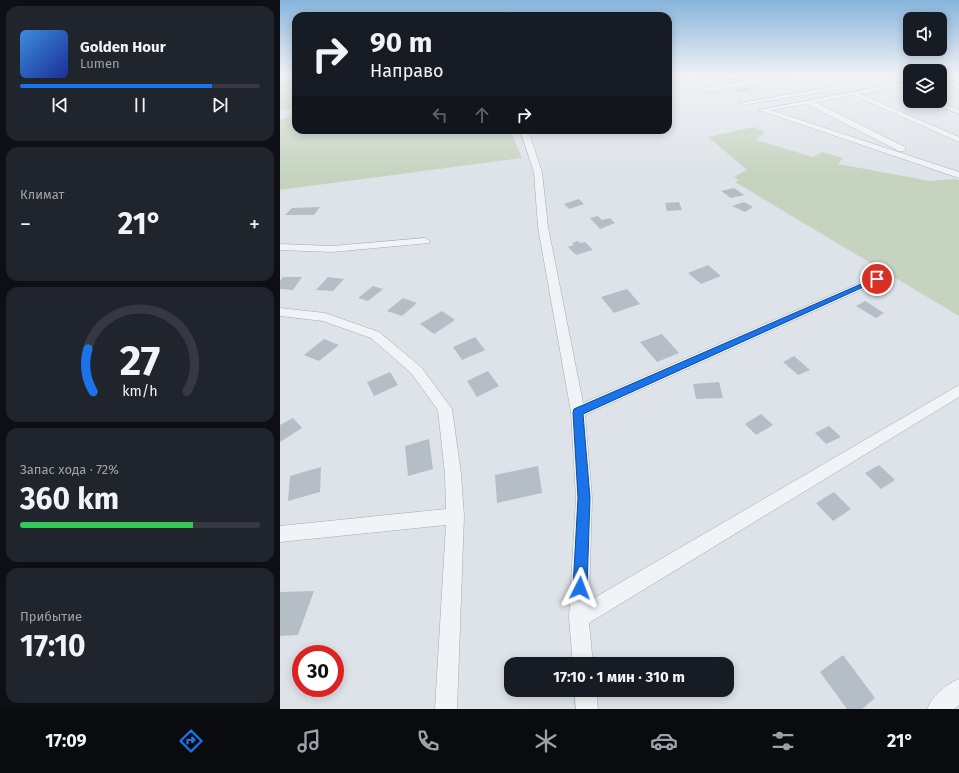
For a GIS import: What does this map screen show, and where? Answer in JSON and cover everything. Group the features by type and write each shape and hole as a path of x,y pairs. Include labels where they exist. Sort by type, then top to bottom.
{"street":[{"path":"779,107 762,110 959,175"},
{"path":"819,107 939,168"},
{"path":"885,107 959,140"},
{"path":"947,107 959,112"},
{"path":"525,134 538,172 543,227 578,412 584,498 579,618 582,657"},
{"path":"280,247 332,249 425,241"},
{"path":"578,412 877,279"},
{"path":"280,312 325,317 375,335 416,370 445,408 453,474 455,516 446,709"},
{"path":"579,618 959,390"},
{"path":"280,534 455,516"},
{"path":"938,709 959,690"},
{"path":"586,697 587,709"}],"green space":[{"path":"280,107 292,107 292,110 280,110"},
{"path":"292,114 292,134 512,134 522,158 280,190 280,120 290,117"},
{"path":"754,127 765,132 756,140 813,157 823,152 843,158 838,164 930,181 959,180 959,316 735,182 739,180 734,177 747,170 708,137"}],"building":[{"path":"734,188 744,195 731,198 721,191"},
{"path":"579,199 584,204 569,209 564,204"},
{"path":"679,202 682,210 667,211 665,203"},
{"path":"744,202 753,207 745,212 732,206"},
{"path":"320,207 314,215 285,215 292,208"},
{"path":"598,216 602,220 610,218 615,223 600,229 590,218"},
{"path":"578,241 580,243 585,242 593,250 576,255 568,247 574,245 572,243"},
{"path":"708,265 721,276 701,284 688,273"},
{"path":"283,277 302,277 293,290 280,289 280,281"},
{"path":"328,277 344,279 333,291 316,290"},
{"path":"373,286 383,289 368,301 358,298"},
{"path":"627,289 640,304 614,313 601,297"},
{"path":"403,298 417,303 402,316 387,311"},
{"path":"865,301 884,313 876,318 856,306"},
{"path":"442,311 455,320 434,334 420,324"},
{"path":"662,334 679,353 657,362 640,342"},
{"path":"475,337 485,350 462,360 453,347"},
{"path":"324,339 339,345 319,361 304,355"},
{"path":"794,356 810,370 798,375 783,362"},
{"path":"488,371 499,386 477,397 467,381"},
{"path":"390,372 398,385 374,396 367,382"},
{"path":"719,382 723,398 696,399 693,384"},
{"path":"761,414 773,425 756,435 745,424"},
{"path":"293,418 302,428 280,442 280,425"},
{"path":"829,426 841,437 826,444 815,433"},
{"path":"429,439 433,469 408,476 405,446"},
{"path":"879,465 895,480 881,489 865,473"},
{"path":"538,466 542,493 497,503 495,475"},
{"path":"321,467 320,492 288,501 290,476"},
{"path":"834,492 851,509 833,521 816,503"},
{"path":"314,591 298,635 280,636 280,592"},
{"path":"843,655 875,698 862,709 847,709 820,672"}],"route":[{"path":"580,588 584,498 578,412 656,379 877,279"}]}
